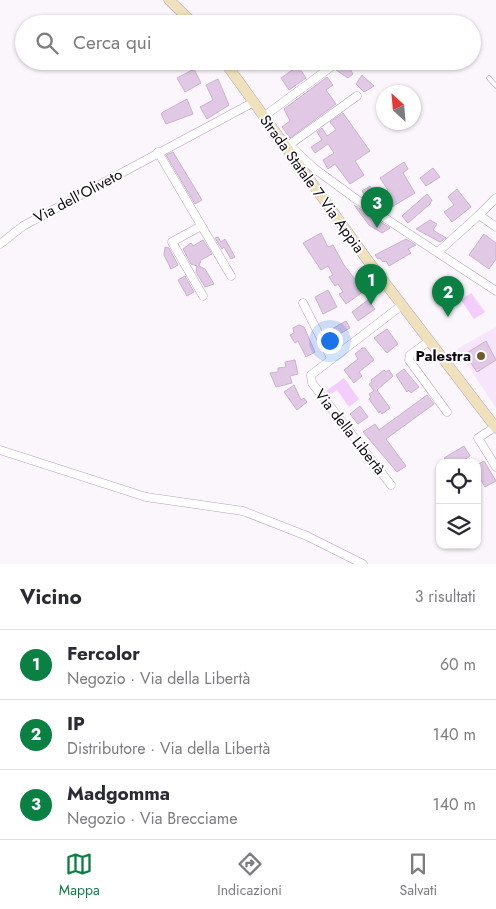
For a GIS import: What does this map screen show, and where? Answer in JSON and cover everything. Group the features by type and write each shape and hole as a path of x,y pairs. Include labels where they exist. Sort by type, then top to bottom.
{"main road":[{"path":"169,0 185,15"},
{"name":"Strada Statale 7 Via Appia","path":"230,70 306,177 402,305"},
{"path":"402,305 496,427"}],"street":[{"path":"263,117 328,70"},
{"path":"288,145 357,96"},
{"name":"Via dell'Oliveto","path":"0,244 23,226 252,103"},
{"path":"278,137 315,169 356,199 496,291"},
{"path":"158,152 231,276"},
{"path":"306,177 309,169 315,169"},
{"path":"438,252 496,198"},
{"path":"479,215 496,226"},
{"path":"202,226 172,242 203,296"},
{"path":"303,303 331,358"},
{"name":"Via della Libertà","path":"391,485 312,383 311,375 402,305"},
{"path":"429,341 408,358 447,412"},
{"path":"496,427 478,438 496,467"},
{"path":"0,450 146,497 243,511 308,536 363,564"}],"lane":[{"path":"490,78 496,86"}],"shaded area":[{"path":"471,293 485,312 474,319 461,300"},
{"path":"496,327 496,408 457,349"},
{"path":"344,378 359,399 349,407 337,390 329,395 326,391"}],"building":[{"path":"194,70 201,83 185,92 177,78"},
{"path":"292,70 301,70 306,78 289,90 281,78"},
{"path":"336,70 351,70 353,74 348,78"},
{"path":"362,75 374,86 364,92 356,84"},
{"path":"327,77 333,85 326,90 336,104 290,138 282,127 290,121 284,109"},
{"path":"218,79 229,105 207,119 200,107 213,100 206,85"},
{"path":"187,99 193,114 166,124 161,114"},
{"path":"343,113 370,151 355,161 364,175 350,184 335,164 328,169 323,160 334,153 328,144 315,153 311,147 322,140 317,132 322,128 327,136 336,130 330,122"},
{"path":"173,152 202,200 195,204 166,155"},
{"path":"404,162 408,169 403,173 415,193 385,211 366,198 362,191 370,186 377,197 388,190 380,178"},
{"path":"433,168 440,177 426,186 420,178"},
{"path":"457,189 471,207 452,222 444,212 454,205 448,197"},
{"path":"427,194 432,200 430,204 408,223 402,216"},
{"path":"354,205 390,228 382,233 369,225"},
{"path":"430,220 437,224 433,230 446,238 440,242 416,229"},
{"path":"321,233 328,247 333,245 344,265 364,291 346,304 339,294 343,292 338,284 335,286 329,277 333,275 328,266 321,270 303,243"},
{"path":"484,234 496,243 496,259 489,269 469,255"},
{"path":"218,237 221,242 225,239 235,257 231,259 224,247 222,249 215,238"},
{"path":"406,239 416,245 408,249 411,253 389,266 386,261 383,262 375,255"},
{"path":"203,240 212,254 201,260 199,266 205,269 214,284 205,287 196,272 197,266 191,264 183,249 191,243 193,246"},
{"path":"165,247 169,248 178,265 171,269 164,255"},
{"path":"185,276 194,292 187,296 178,280"},
{"path":"328,290 337,307 323,314 315,297"},
{"path":"368,300 375,309 358,321 352,312"},
{"path":"346,321 350,328 334,337 330,330"},
{"path":"299,325 304,327 315,352 306,357 298,341 295,343 290,335 294,333 293,328"},
{"path":"387,329 398,344 387,353 374,338"},
{"name":"Palestra","path":"486,341 496,360 477,372 465,354"},
{"path":"362,348 365,348 374,360 359,372 362,376 354,383 344,370 358,359 355,354"},
{"path":"295,360 298,374 290,376 292,383 276,387 270,373 278,372 278,368 286,367 285,362"},
{"path":"404,369 419,387 411,393 409,390 407,392 396,375"},
{"path":"384,370 386,372 389,370 393,376 377,390 390,408 382,414 380,411 379,413 369,399 371,397 369,394 374,391 369,384 372,382 371,380"},
{"path":"294,385 301,400 304,398 307,402 297,410 284,392"},
{"path":"427,395 434,404 386,439 406,466 397,472 363,432 375,424 379,430"},
{"path":"360,406 368,417 358,424 350,414"},
{"path":"464,446 470,456 466,459 444,458"},
{"path":"484,461 496,481 485,487 481,480 481,463"}],"place":[{"name":"Madgomma","path":"377,228"},
{"name":"Fercolor","path":"371,305"},
{"name":"IP","path":"448,317"},
{"name":"Palestra","path":"481,356"}]}
